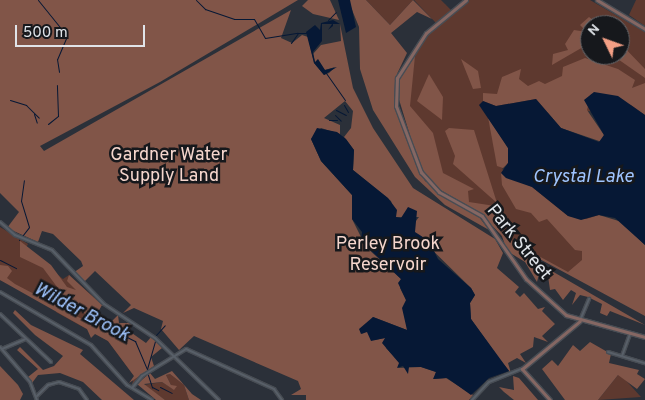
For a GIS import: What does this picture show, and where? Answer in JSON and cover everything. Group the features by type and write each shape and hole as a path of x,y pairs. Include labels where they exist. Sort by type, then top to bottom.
{"street":[{"name":"Park Street","path":"466,0 431,27 411,51 398,75 396,97 428,181 480,214 527,281 567,316 645,337"},
{"path":"597,0 645,29"},
{"path":"0,222 18,237 51,249 104,304 143,327 171,357 219,400"},
{"path":"0,292 93,347 132,388 152,400"},
{"path":"472,400 487,384 522,369 580,320 589,299"},
{"path":"0,314 51,362"},
{"path":"622,356 630,334"},
{"path":"25,339 1,348 37,398 48,385 59,382 80,390 87,400"},
{"path":"132,388 139,378 171,357 190,350 274,389 282,400"},
{"path":"608,352 645,363"},
{"path":"522,369 550,400"}],"shaded area":[{"path":"366,0 413,0 390,25"},
{"path":"414,0 441,0 453,12 468,0 590,0 616,15 580,15 580,65 630,65 630,23 645,32 645,115 635,110 487,114 508,163 502,169 599,215 576,278 523,250 516,254 509,250 500,233 442,175 409,106 415,52 437,24"},
{"path":"636,0 645,0 645,26 629,15"},
{"path":"0,227 28,244 26,248 63,279 69,275 102,305 93,319 147,371 132,385 134,376 108,341 56,312 58,307 0,280"},
{"path":"170,374 184,385 189,400 165,400 144,385 162,382 173,389 166,375"},
{"path":"618,375 621,375 641,397 598,400"}],"green space":[{"name":"Gardner Water Supply Land","path":"0,0 298,0 160,82 40,146 44,151 291,10 281,38 292,43 302,35 308,37 314,63 324,75 329,73 335,67 325,70 315,62 313,54 321,45 341,41 340,24 353,88 373,128 413,188 495,239 503,253 497,268 519,287 515,292 520,297 524,293 538,309 545,307 542,311 555,324 542,336 548,342 534,337 533,347 520,354 526,363 517,358 508,363 511,373 500,360 471,319 470,303 475,295 471,288 415,233 412,226 419,217 396,217 391,201 353,170 354,150 344,137 351,128 353,111 345,101 324,118 340,125 340,134 321,128 311,139 321,161 352,195 352,219 366,247 401,279 400,288 406,300 407,330 373,317 362,334 367,331 374,340 385,338 386,348 400,363 398,368 421,367 436,372 434,379 446,378 473,395 469,400 306,400 306,395 291,395 301,389 298,381 194,336 179,350 161,329 163,321 134,308 123,313 131,305 95,271 84,282 73,273 83,266 81,261 53,234 42,231 38,242 7,228 19,212 0,193"},
{"path":"308,0 330,0 339,20 313,14 302,6"},
{"path":"348,0 366,0 390,25 413,0 432,19 417,12 391,33 407,53 397,74 396,108 425,181 476,213 489,230 445,205 415,177 373,110 360,69 359,27"},
{"path":"574,30 580,31 580,49 552,65 553,54 568,50 565,44"},
{"path":"416,46 410,106 433,133 443,173 474,189 468,191 469,202 495,206 496,222 513,242 568,272 582,260 582,251 575,250 547,219 539,222 531,213 516,209 502,185 501,173 532,187 568,216 586,219 599,215 622,222 645,245 645,316 523,250 519,252 645,325 610,311 607,316 600,313 602,304 588,297 580,295 572,305 576,293 571,290 563,300 555,289 550,290 548,276 540,270 537,282 525,262 512,254 509,257 502,236 480,213 432,185 420,168 397,93 399,76"},
{"path":"630,53 645,69 645,78 626,65 630,65"},
{"path":"461,59 478,71 481,88 473,89"},
{"path":"580,60 580,65 606,65 618,69 635,80 632,88 645,83 645,115 631,105 591,94 587,110 604,135 602,142 561,128 536,99 496,106 483,101 483,93 497,94 502,77 521,69 519,79 528,86 539,81 545,84 562,76 563,67"},
{"path":"429,74 443,97 442,120 417,101"},
{"path":"488,117 508,148 508,163 503,168 497,166"},
{"path":"449,128 474,130 497,203 453,164 455,156 445,131"},
{"path":"20,241 51,265 67,287 76,290 67,281 69,275 102,305 98,312 111,322 118,315 119,323 133,323 129,331 146,343 151,337 156,341 162,348 151,357 154,366 129,383 134,376 108,341 95,334 91,338 87,329 0,280 0,265 8,266 12,271 7,278 15,284 84,320 89,317 66,299 43,268 20,257"},
{"path":"15,310 31,325 83,350 80,354 134,400 102,400 83,382 60,373 38,375 32,383 28,377 38,369 17,350 20,347 43,370 54,366 63,356 35,335 13,313"},
{"path":"590,342 611,354 609,363 639,370 637,374 645,379 637,389 618,375 598,400 565,400 542,369 552,360 558,366 573,345 580,351"},
{"path":"0,366 18,385 23,394 20,400 0,400"},
{"path":"172,371 192,394 201,400 189,400 184,385 170,374 166,375 171,385 177,386 174,390 162,382 144,384 165,400 156,400 137,384 150,373 155,379"},
{"path":"513,376 519,378 538,400 514,400 499,387 514,390"}],"water":[{"path":"338,0 350,0 356,27 346,33"},
{"path":"333,20 340,24 333,24 328,30 332,24 322,24 322,41 313,52 315,62 318,59 325,70 337,67 324,75 314,63 306,32 315,25 320,30 321,23"},
{"name":"Crystal Lake","path":"594,92 618,96 645,115 645,245 615,218 599,215 581,220 568,216 532,187 506,178 501,173 508,163 508,148 479,105 483,101 496,106 536,99 561,128 599,142 604,135 584,100"},
{"name":"Perley Brook Reservoir","path":"317,128 337,132 346,139 354,150 353,170 388,198 397,210 396,217 401,218 408,207 417,211 415,232 429,241 438,259 471,288 475,295 470,303 471,319 509,371 489,378 471,395 447,378 433,379 436,372 421,367 409,367 408,374 403,366 397,368 399,363 382,343 385,338 371,341 367,332 361,334 359,329 373,317 407,330 402,308 406,300 398,283 401,279 361,241 362,232 352,219 352,195 321,161 311,139"}],"waterway":[{"name":"Wilder Brook","path":"38,0 67,36 57,59 59,72"},
{"path":"196,0 205,9 234,19 254,19 265,38 298,33"},
{"path":"328,20 336,12"},
{"path":"291,43 298,33 306,33"},
{"path":"326,73 345,100"},
{"name":"Wilder Brook","path":"48,124 58,116 57,85"},
{"path":"10,100 26,105 39,118"},
{"path":"344,105 348,112"},
{"path":"336,110 346,115"},
{"path":"34,114 37,123"},
{"path":"335,115 341,121"},
{"path":"329,120 337,120"},
{"name":"Wilder Brook","path":"19,240 29,227 21,201 24,180"},
{"path":"0,260 16,268"},
{"name":"Wilder Brook","path":"39,290 46,291"},
{"name":"Wilder Brook","path":"87,317 135,341 147,369"},
{"path":"156,335 165,325"},
{"path":"147,369 155,341"},
{"name":"Wilder Brook","path":"148,375 152,387 158,390"},
{"name":"Wilder Brook","path":"160,387 172,393"}]}
